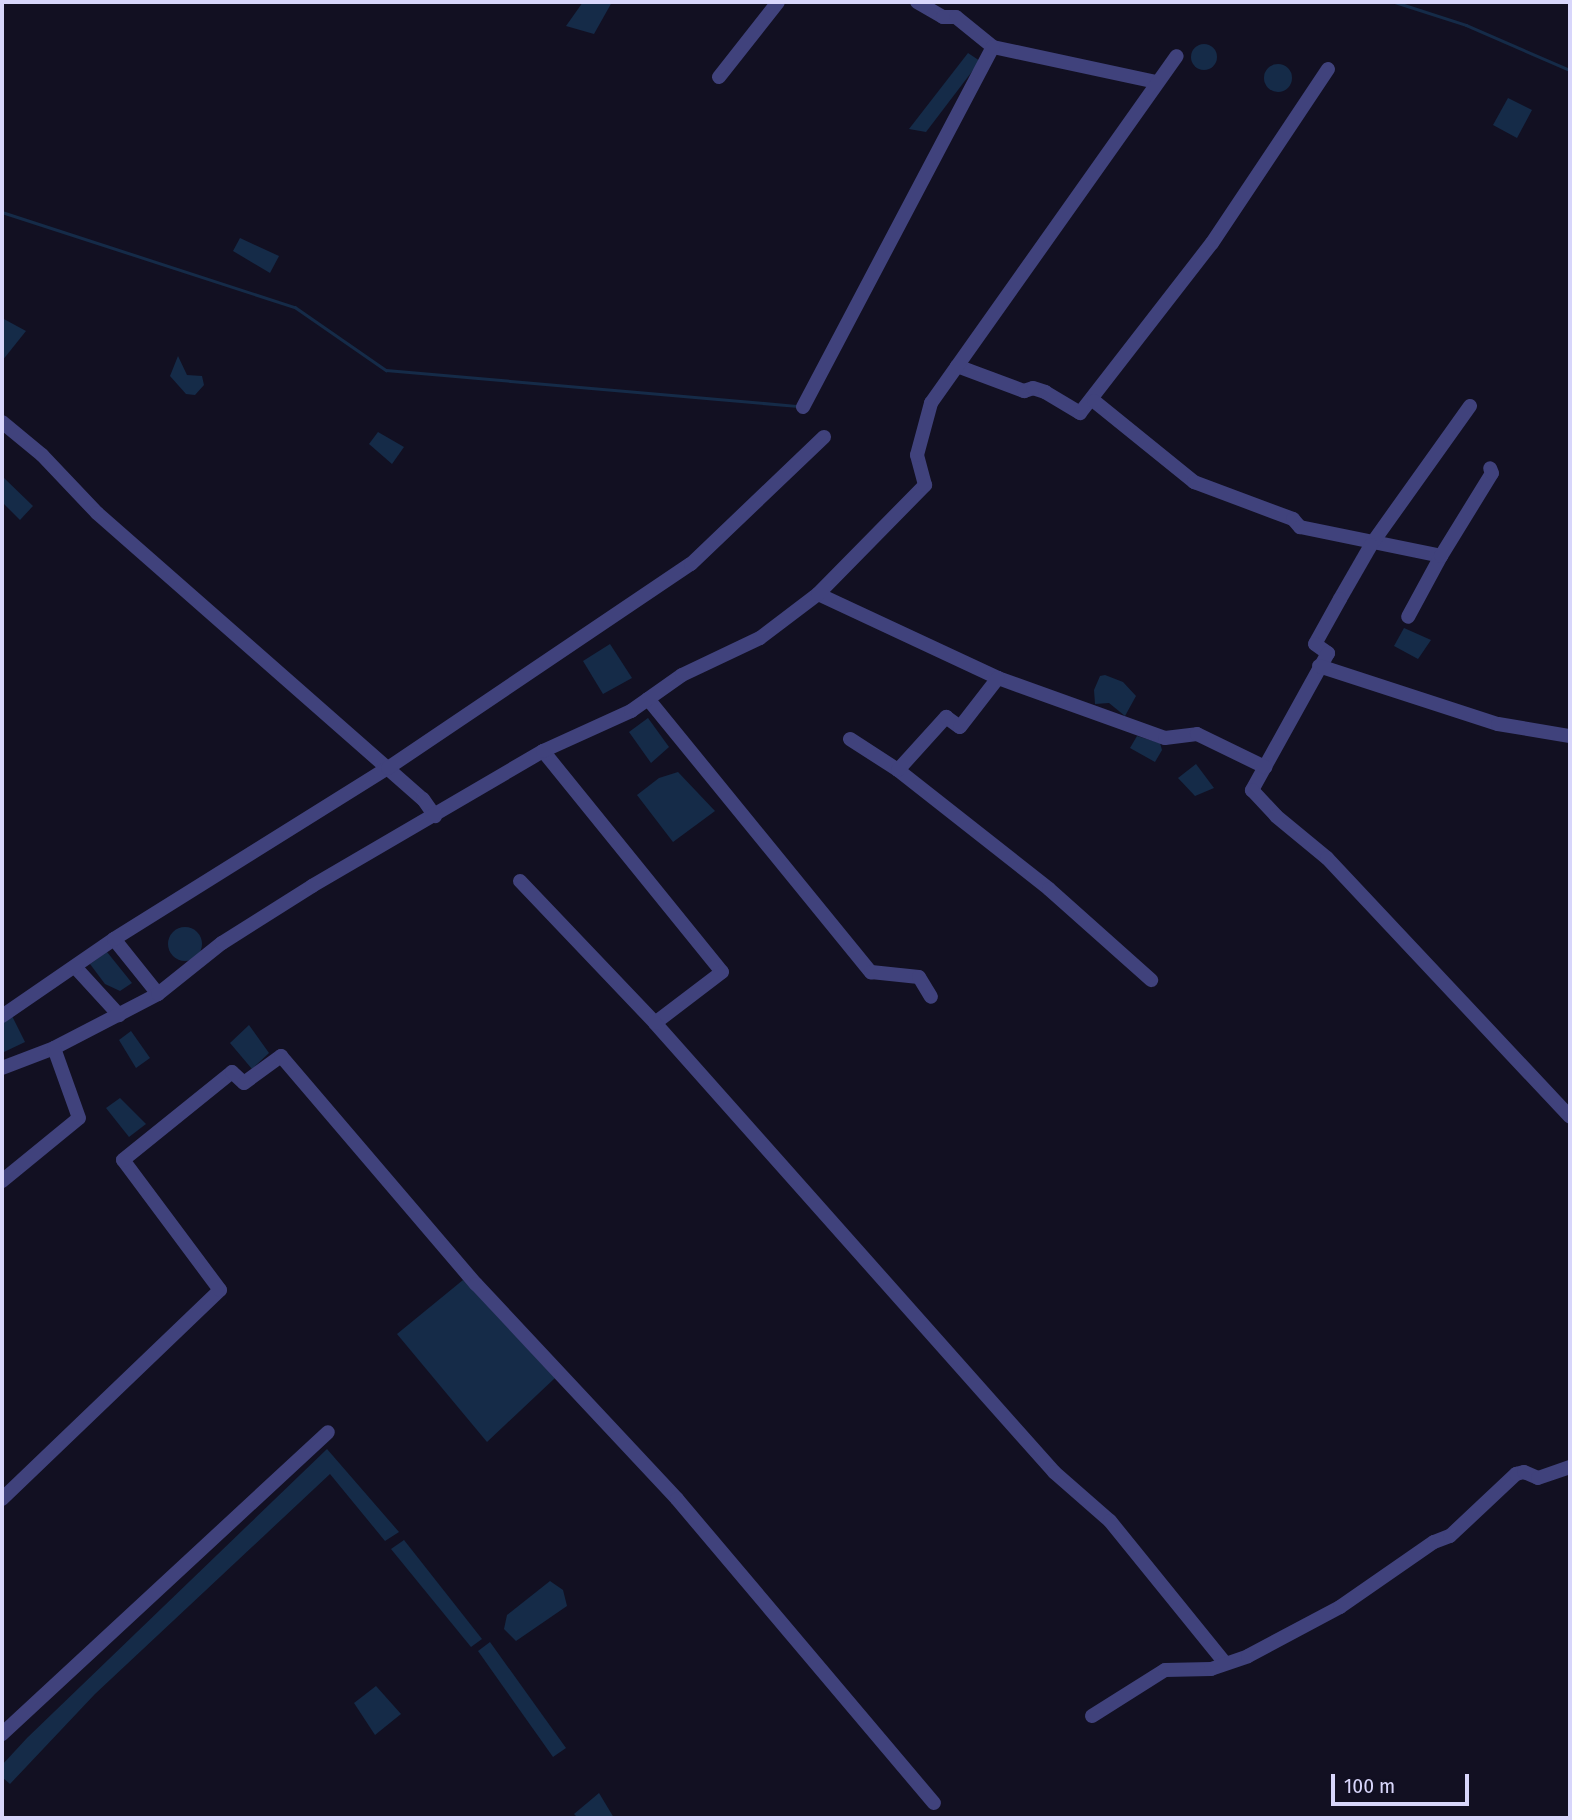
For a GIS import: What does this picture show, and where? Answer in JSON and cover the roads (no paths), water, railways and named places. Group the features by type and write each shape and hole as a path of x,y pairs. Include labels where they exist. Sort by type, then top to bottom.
{"street":[{"path":"719,77 778,2"},
{"path":"917,2 943,18 956,17 993,47 1156,82"},
{"path":"803,407 993,47"},
{"path":"2,1068 54,1048 158,994 222,943 543,751 648,699 682,675 760,638 818,594 925,485 917,456 920,433 931,403 1177,55"},
{"path":"957,366 1024,391 1033,388 1045,392 1080,414 1094,401 1212,243 1328,69"},
{"path":"1094,401 1194,482 1293,519 1300,527 1308,525 1371,545 1441,556"},
{"path":"1469,406 1371,545 1315,644 1328,653 1252,790 1327,858 1570,1117"},
{"path":"2,422 42,455 97,513 423,799 435,816"},
{"path":"2,1016 76,968 114,939 388,768 691,564 824,437"},
{"path":"1408,617 1492,472 1490,468"},
{"path":"818,594 998,678 1166,738 1197,734 1265,767"},
{"path":"1319,666 1498,724 1570,736"},
{"path":"898,770 946,717 960,727 998,678"},
{"path":"648,699 871,972 919,977 931,997"},
{"path":"850,739 898,770 1049,889 1151,980"},
{"path":"543,751 722,972 655,1023"},
{"path":"520,881 655,1023 1055,1472 1110,1521 1225,1663"},
{"path":"114,939 158,994"},
{"path":"76,968 120,1015"},
{"path":"2,1181 79,1118 54,1048"},
{"path":"2,1499 220,1290 122,1160 232,1072 244,1083 281,1056 476,1284 677,1499 934,1803"},
{"path":"2,1734 328,1432"},
{"path":"1092,1716 1165,1670 1190,1672 1248,1656 1340,1607 1434,1542 1451,1536 1516,1474 1524,1472 1538,1478 1570,1466"}],"water":[{"path":"583,2 612,2 594,34 566,26"},
{"path":"1204,44 1214,47 1217,57 1214,67 1204,70 1194,67 1191,57 1194,47"},
{"path":"968,53 980,61 926,132 909,129"},
{"path":"1278,64 1288,68 1292,78 1288,88 1278,92 1268,88 1264,78 1268,68"},
{"path":"1508,98 1532,110 1517,138 1493,125"},
{"path":"240,238 279,256 270,273 233,251"},
{"path":"2,318 26,331 2,361"},
{"path":"178,356 187,375 202,376 204,385 195,395 186,394 170,376"},
{"path":"378,432 404,447 392,464 369,444"},
{"path":"3,477 33,506 20,520 2,502"},
{"path":"1404,628 1431,640 1418,659 1394,646"},
{"path":"610,644 632,678 603,694 583,661"},
{"path":"1105,675 1123,682 1136,696 1125,716 1109,703 1095,704 1094,690 1100,676"},
{"path":"648,718 669,747 651,763 629,732"},
{"path":"1137,736 1160,743 1162,750 1155,762 1130,748"},
{"path":"1196,764 1214,788 1195,796 1178,778"},
{"path":"678,772 715,811 673,842 637,795 659,778"},
{"path":"185,927 197,932 202,944 197,956 185,961 173,956 168,944 173,932"},
{"path":"107,952 132,983 120,991 105,984 90,964"},
{"path":"12,1016 25,1042 4,1052 2,1023"},
{"path":"249,1025 269,1053 252,1069 230,1043"},
{"path":"131,1031 150,1058 136,1068 119,1040"},
{"path":"120,1098 146,1124 129,1137 106,1108"},
{"path":"463,1280 555,1378 487,1442 397,1334"},
{"path":"327,1449 399,1532 385,1541 330,1474 95,1694 10,1784 2,1777 2,1765 27,1738"},
{"path":"404,1540 482,1639 471,1647 391,1549"},
{"path":"550,1581 563,1590 567,1606 516,1641 504,1629 507,1615"},
{"path":"490,1642 566,1748 553,1757 478,1651"},
{"path":"376,1686 401,1714 375,1735 354,1703"},
{"path":"599,1793 614,1818 578,1818 574,1814"}],"waterway":[{"path":"1395,2 1466,25 1570,70"},
{"path":"2,212 295,307 386,370 798,406"}]}
